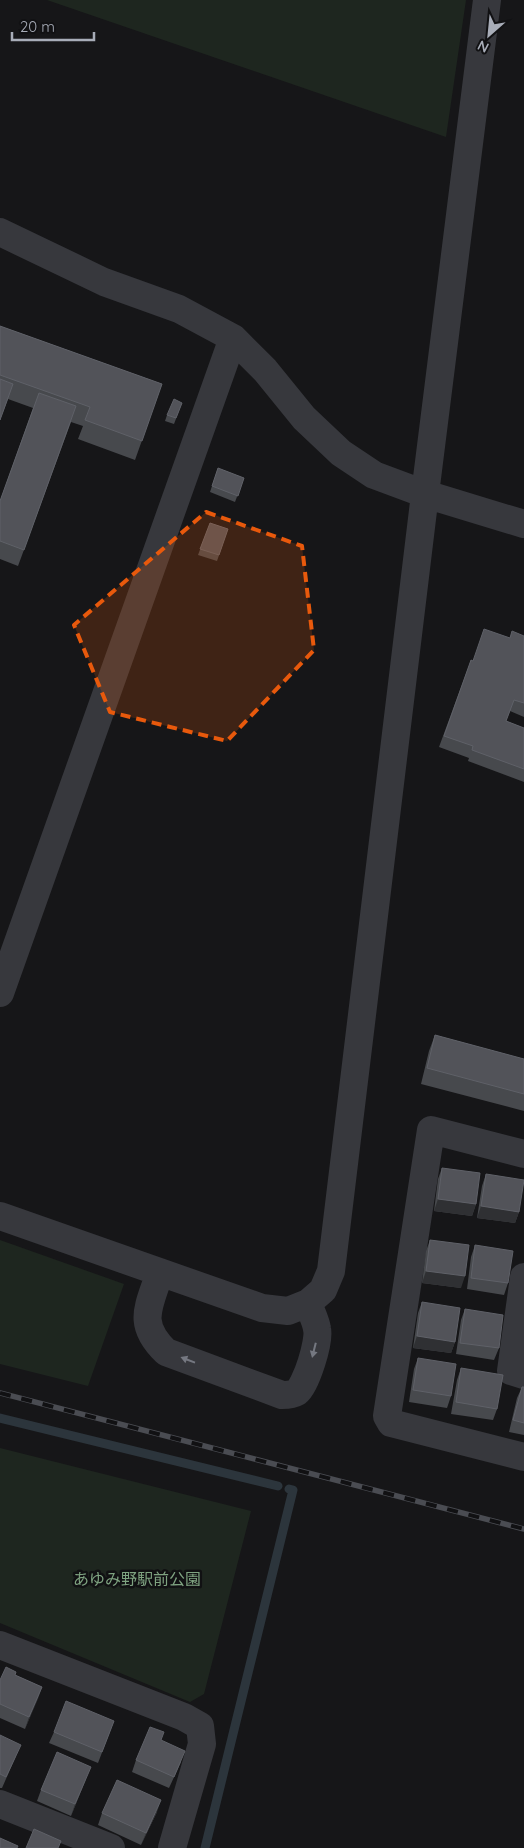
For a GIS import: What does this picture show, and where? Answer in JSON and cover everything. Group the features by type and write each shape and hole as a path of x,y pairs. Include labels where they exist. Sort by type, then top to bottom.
{"street":[{"path":"0,1216 262,1308 288,1311 308,1303 323,1290 331,1271 487,0"},
{"path":"0,232 104,282 179,309 234,338 265,370 304,418 341,452 374,475 425,494 524,524"},
{"path":"0,993 234,338"},
{"path":"524,1154 431,1130 387,1416 391,1423 524,1457"},
{"path":"160,1272 148,1308 147,1323 154,1340 166,1352 282,1396 298,1391 304,1385 315,1350 318,1331 308,1303"},
{"path":"524,1277 511,1372 524,1375"},
{"path":"0,1645 184,1717 200,1726 202,1744 172,1848"},
{"path":"0,1804 111,1848"}],"highlighted area":[{"path":"206,512 302,546 314,650 227,741 110,712 74,625"}],"green space":[{"path":"47,0 466,0 446,137"},
{"path":"0,1240 124,1284 88,1386 0,1364"},
{"name":"あゆみ野駅前公園","path":"0,1448 251,1511 204,1694 190,1702 0,1623"}],"building":[{"path":"0,326 162,384 142,441 85,420 90,407 0,375"},
{"path":"0,379 13,384 0,420"},
{"path":"39,393 76,406 24,550 0,541 0,501"},
{"path":"174,399 182,403 176,418 167,415"},
{"path":"218,468 244,478 238,496 212,486"},
{"path":"210,523 228,529 219,555 200,549"},
{"path":"484,629 510,638 512,631 524,636 524,703 514,700 506,721 524,728 524,769 472,750 473,746 444,736"},
{"path":"435,1035 524,1059 524,1094 427,1068"},
{"path":"442,1168 480,1173 476,1204 438,1199"},
{"path":"486,1174 524,1180 519,1212 481,1206"},
{"path":"430,1240 469,1245 465,1276 426,1271"},
{"path":"475,1245 513,1251 508,1283 471,1278"},
{"path":"422,1302 460,1308 455,1342 417,1336"},
{"path":"465,1309 503,1315 499,1348 460,1343"},
{"path":"418,1358 456,1364 451,1396 413,1390"},
{"path":"461,1368 503,1375 497,1409 456,1402"},
{"path":"522,1387 524,1387 524,1423 513,1420"},
{"path":"6,1667 16,1672 15,1675 42,1687 29,1717 0,1704 0,1680"},
{"path":"66,1701 114,1721 102,1752 54,1732"},
{"path":"150,1727 164,1732 161,1740 185,1751 174,1777 136,1760"},
{"path":"0,1735 21,1745 6,1777 0,1774"},
{"path":"57,1752 91,1767 75,1804 41,1790"},
{"path":"117,1780 161,1800 146,1833 102,1813"},
{"path":"34,1829 61,1841 58,1848 26,1848"},
{"path":"0,1838 18,1846 17,1848 0,1848"}],"waterway":[{"path":"0,1418 278,1486"},
{"path":"205,1848 293,1490 289,1489"}],"railway":[{"path":"0,1393 524,1529"}]}
